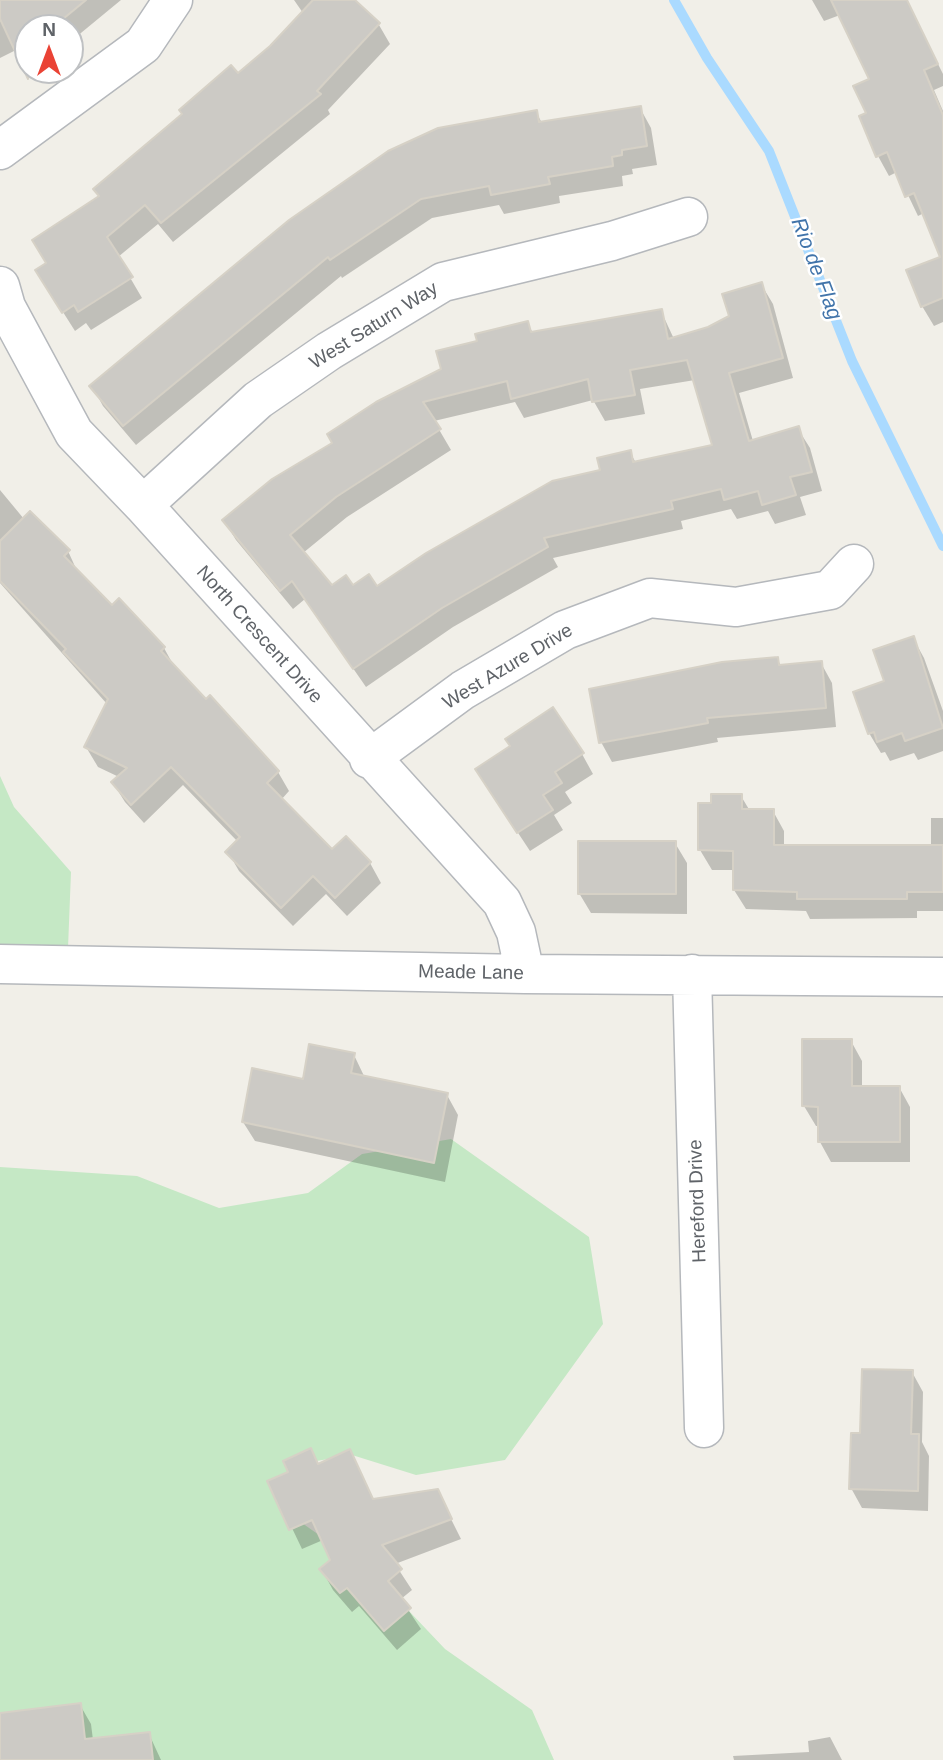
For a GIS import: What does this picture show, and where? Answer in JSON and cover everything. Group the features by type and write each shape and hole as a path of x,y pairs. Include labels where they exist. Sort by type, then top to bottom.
{"street":[{"path":"0,150 143,45 173,0"},
{"name":"West Saturn Way","path":"143,505 258,400 329,351 443,282 612,241 688,217"},
{"name":"North Crescent Drive","path":"0,286 6,307 74,433 143,505 369,759 502,902 516,932 525,974"},
{"name":"West Azure Drive","path":"369,759 463,690 565,630 650,598 736,607 830,590 854,564"},
{"name":"Meade Lane","path":"0,964 525,974 943,977"},
{"name":"Hereford Drive","path":"692,974 704,1428"}],"green space":[{"path":"0,776 14,807 71,872 68,948 0,983"},
{"path":"451,1139 589,1237 603,1324 505,1460 416,1475 352,1455 293,1465 302,1523 372,1572 445,1649 532,1710 554,1760 0,1760 0,1167 137,1176 219,1208 308,1193 362,1154"}],"building":[{"path":"0,0 86,0 69,14 14,14 14,49 0,19"},
{"path":"313,0 355,0 380,23 317,91 321,94 161,223 145,205 107,237 133,277 78,312 74,305 62,313 35,270 46,263 32,240 99,196 93,189 182,114 179,110 231,65 238,73 270,46"},
{"path":"831,0 907,0 938,64 924,70 943,115 943,298 921,307 906,270 940,257 914,193 905,197 887,152 876,157 859,116 866,113 853,86 869,79"},
{"path":"641,106 647,146 622,150 622,155 612,157 613,166 548,177 550,184 491,195 489,186 421,199 330,260 328,257 123,426 89,386 289,220 388,151 438,128 537,110 539,122"},
{"path":"762,282 783,358 729,373 749,441 799,426 812,472 790,477 796,495 762,505 758,491 724,500 721,489 671,501 673,509 544,538 548,547 442,608 353,669 292,581 280,591 222,520 272,479 332,443 327,434 376,402 441,369 436,351 477,341 475,334 528,321 531,332 662,309 668,339 708,327 729,316 722,294","holes":["687,360 712,445 633,462 631,450 597,458 600,470 552,481 426,553 377,586 369,574 353,585 346,575 332,585 290,535 336,497 441,429 423,402 507,381 511,399 588,379 592,402 635,395 630,370"]},
{"path":"30,511 70,550 64,556 112,605 119,598 165,647 161,651 206,699 210,695 279,771 267,783 332,849 346,836 371,862 335,898 313,876 281,908 225,852 240,837 171,767 131,805 111,782 127,768 84,747 108,699 63,652 66,649 0,581 0,541"},
{"path":"914,636 943,728 905,741 902,733 877,742 874,732 868,734 853,692 884,681 873,650"},
{"path":"778,657 779,665 822,661 826,708 707,718 708,723 599,743 589,689 722,662"},
{"path":"553,707 584,753 555,772 562,783 543,795 553,810 517,833 475,769 510,746 505,739"},
{"path":"711,794 742,794 742,809 774,809 774,845 943,845 943,892 907,892 907,899 797,899 797,892 733,890 733,851 698,850 698,803 711,803"},
{"path":"578,841 676,841 676,894 578,894"},
{"path":"802,1039 852,1039 852,1086 900,1086 900,1142 818,1142 818,1107 802,1106"},
{"path":"309,1044 355,1053 351,1073 448,1093 434,1163 242,1122 252,1068 303,1079"},
{"path":"862,1369 913,1370 911,1434 919,1434 918,1491 849,1489 851,1433 860,1433"},
{"path":"311,1448 318,1464 350,1449 373,1499 438,1489 452,1519 382,1545 402,1569 388,1581 411,1608 384,1631 347,1588 340,1593 319,1569 330,1560 312,1520 289,1530 267,1481 288,1472 283,1461"},
{"path":"81,1703 85,1739 150,1732 153,1760 0,1760 0,1713"}],"waterway":[{"name":"Rio de Flag","path":"674,0 707,58 769,151 852,361 943,546"}]}
